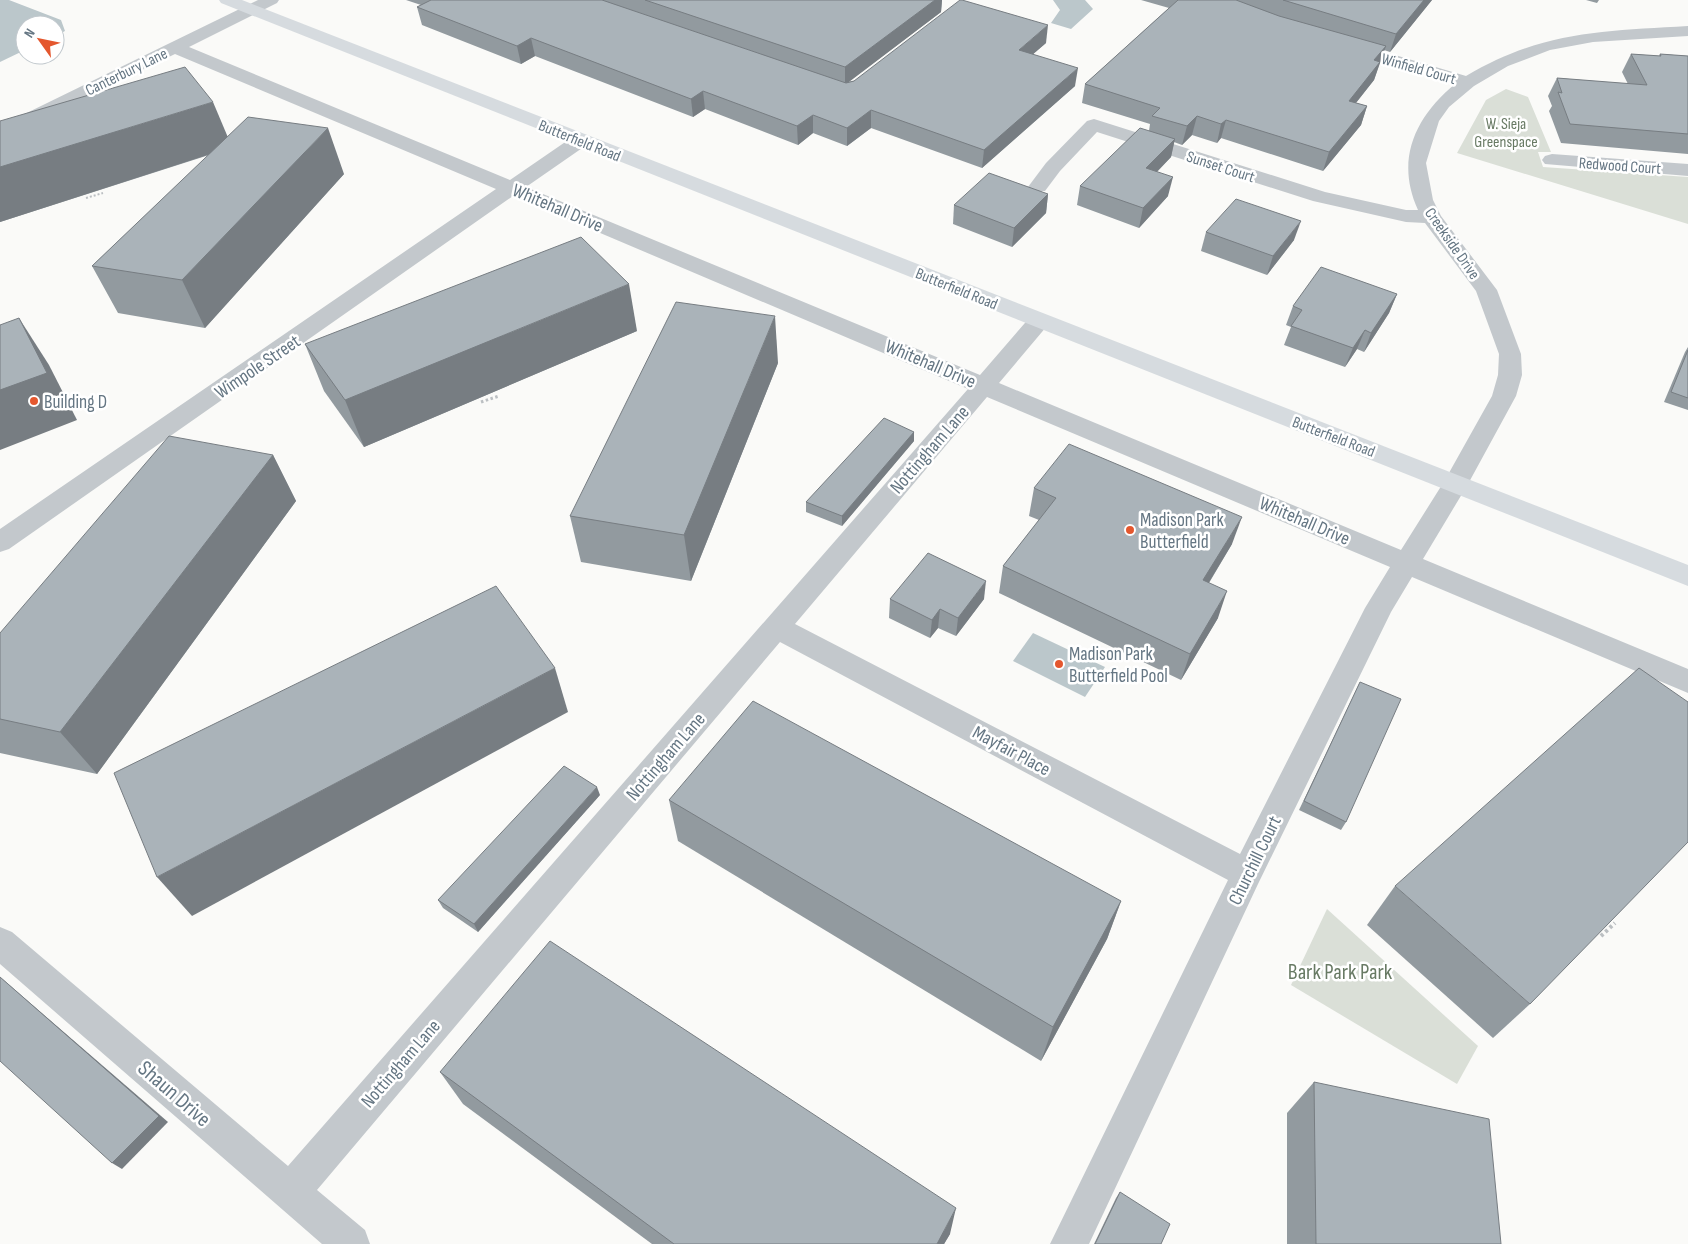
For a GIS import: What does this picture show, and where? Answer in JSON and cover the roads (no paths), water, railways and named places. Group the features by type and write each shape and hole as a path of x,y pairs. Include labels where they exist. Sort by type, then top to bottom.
{"main road":[{"name":"Butterfield Road","path":"226,0 1688,576"}],"street":[{"name":"Canterbury Lane","path":"0,133 271,0"},
{"name":"Creekside Drive","path":"1455,484 1504,396 1510,375 1510,354 1486,290 1431,218 1423,200 1416,163 1430,120 1443,103 1468,82 1502,62 1546,46 1593,37 1688,31"},
{"name":"Winfield Court","path":"1329,42 1468,82"},
{"name":"Whitehall Drive","path":"174,47 1688,681"},
{"name":"Sunset Court","path":"1038,187 1053,167 1094,125 1320,197 1406,216 1431,218"},
{"name":"Wimpole Street","path":"0,542 513,189 581,140"},
{"name":"Redwood Court","path":"1552,160 1688,170"},
{"name":"Nottingham Lane","path":"290,1192 1040,320"},
{"name":"Churchill Court","path":"1069,1244 1247,874 1379,608 1455,484"},
{"name":"Mayfair Place","path":"776,627 1247,874"},
{"name":"Shaun Drive","path":"0,943 351,1244"}],"place":[{"name":"Building D","path":"34,401"},
{"name":"Madison Park Butterfield","path":"1130,530"},
{"name":"Madison Park Butterfield Pool","path":"1059,664"}],"park label":[{"name":"W. Sieja Greenspace","path":"1506,132"},
{"name":"Bark Park Park","path":"1340,971"}]}
